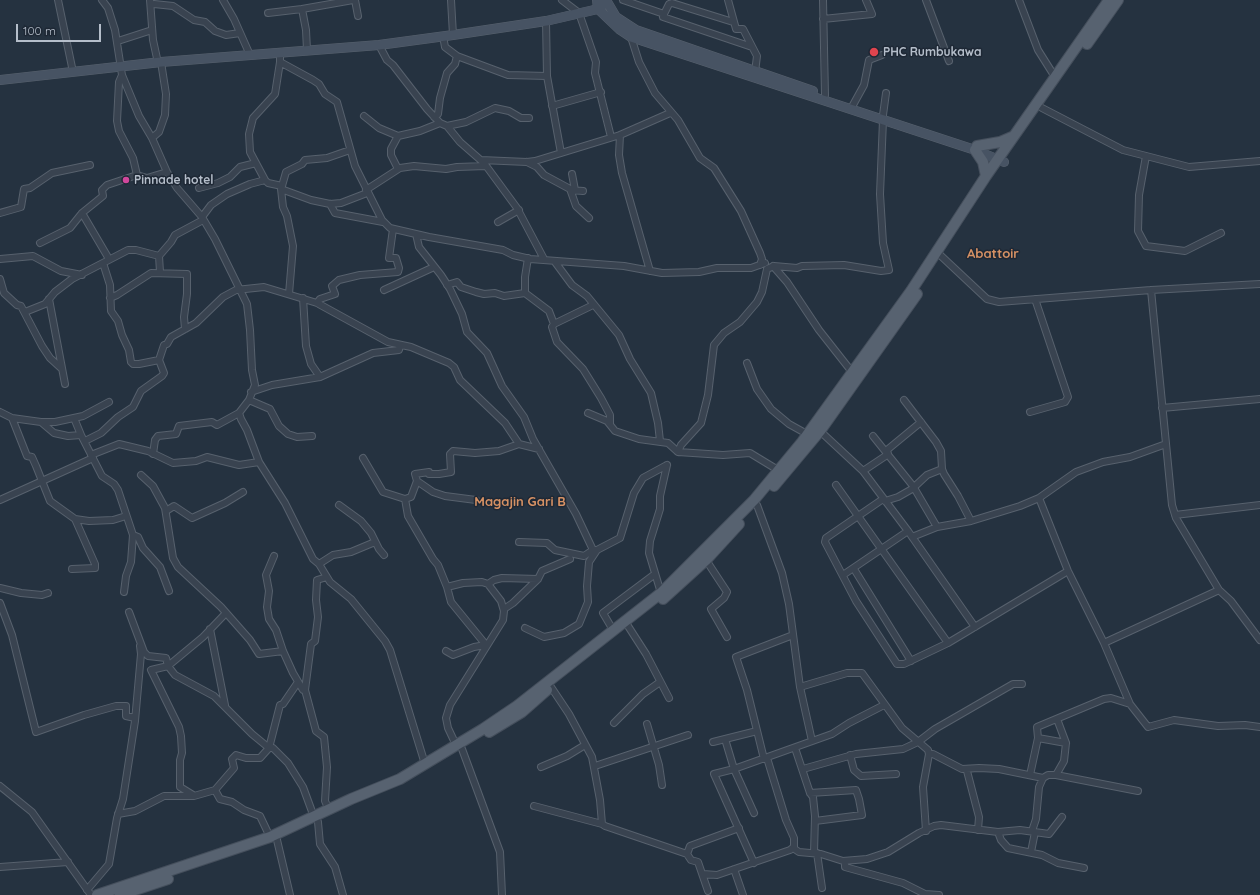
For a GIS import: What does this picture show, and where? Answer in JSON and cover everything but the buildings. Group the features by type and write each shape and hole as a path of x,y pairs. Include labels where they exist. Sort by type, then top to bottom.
{"main road":[{"path":"484,732 661,593 754,500 807,434 911,290 986,176 1003,158 1014,136 1109,0"},
{"path":"120,895 274,839 316,819 402,784 484,732 522,712 550,687 676,589 706,560 757,505 820,431 917,294 940,254 1003,158 1042,108 1118,0"},
{"path":"0,80 73,72 121,71 159,63 250,55 279,58 307,50 379,45 546,21 579,13 606,1 616,17 636,30 825,95 883,117"},
{"path":"597,5 619,29 631,37 883,117 1003,158"},
{"path":"976,148 1000,142 1014,136"},
{"path":"976,148 983,162 986,176"},
{"path":"316,819 329,810 400,779 425,764 463,745"},
{"path":"97,895 274,839"}],"street":[{"path":"58,0 73,72"},
{"path":"102,0 108,8 118,41 117,48 121,71 139,116 152,138 167,172 186,200 202,219 247,304 249,317 251,363 255,386 251,392 249,400 239,413 217,424 212,422 179,426 176,434 158,436 155,440 153,454"},
{"path":"223,0 250,55"},
{"path":"268,13 354,0 358,16"},
{"path":"451,0 453,35"},
{"path":"563,0 579,13 596,62 595,73 601,92 611,137"},
{"path":"622,0 664,14 663,17 752,47"},
{"path":"728,0 736,29 743,29 757,56 756,72"},
{"path":"823,0 825,95"},
{"path":"823,19 872,14 866,0"},
{"path":"926,0 949,60"},
{"path":"1019,0 1038,50 1055,77"},
{"path":"152,138 159,132 165,115 166,94 152,30 151,3 173,6 194,20 205,22 215,31 226,35 240,33"},
{"path":"664,14 669,4 672,3 733,22"},
{"path":"302,9 306,30 307,50"},
{"path":"546,21 547,76 561,153"},
{"path":"118,41 152,30"},
{"path":"443,36 445,47 457,56 508,75 547,76"},
{"path":"631,37 644,74 655,93 670,113 678,120 700,158 714,168 749,226 762,263"},
{"path":"379,45 387,60 394,65 434,117 440,123 447,126 455,137 486,166 519,210 544,259"},
{"path":"853,105 864,85 869,60 882,55"},
{"path":"434,117 438,114 440,98 447,73 455,64 457,56"},
{"path":"383,222 367,192 350,150 338,105 335,100 325,94 313,80 279,58 275,94 253,118 249,144 250,152 268,183 311,200 330,204 341,203 367,192 398,169 414,166 446,170 450,168 486,166"},
{"path":"121,71 117,121 119,131 133,158 137,174"},
{"path":"552,106 601,92"},
{"path":"330,204 334,213 383,222 393,229 488,247 528,258 539,260 544,259 554,262 624,266 674,274 717,268 751,268 762,263 774,266 797,268 802,266 844,265 881,271 889,270 883,243 880,194 883,117 886,93"},
{"path":"447,126 466,122 495,108 509,111 521,118 529,118"},
{"path":"1042,108 1123,150 1189,167 1260,161"},
{"path":"481,160 527,162 620,135 670,113"},
{"path":"364,116 379,128 398,136 420,131 440,123"},
{"path":"620,135 619,155 622,174 650,271"},
{"path":"398,136 391,149 391,154 398,169"},
{"path":"289,294 293,246 288,220 283,207 282,188 286,172 302,164 304,160 335,156 350,150"},
{"path":"1146,156 1139,195 1138,231 1146,246 1185,251 1221,233"},
{"path":"527,162 536,167 544,175 572,190 583,191"},
{"path":"199,188 218,183 230,177 240,168 256,163"},
{"path":"0,213 21,207 24,189 30,188 52,173 90,165"},
{"path":"40,243 70,228 82,213 103,196 102,190 107,185 137,174 147,178 167,172"},
{"path":"572,174 572,190 576,206 589,218"},
{"path":"160,272 159,256 175,235 202,219 211,205 227,194 250,184 265,180"},
{"path":"498,222 519,210"},
{"path":"82,213 106,261 112,312 118,321 122,336 127,344 131,362 139,364 159,360"},
{"path":"317,302 320,298 335,294 332,286 340,280 360,275 398,272 399,268 396,258 388,258 393,229"},
{"path":"416,234 419,247 447,285 462,314 467,332 488,353 502,386 524,417 538,449 595,550"},
{"path":"25,312 45,304 72,279 131,249 159,256"},
{"path":"940,254 987,299 999,302 1151,290 1260,284"},
{"path":"0,259 33,256 61,271 82,275"},
{"path":"525,293 524,277 528,258"},
{"path":"554,262 572,285 587,296 619,335 630,359 651,393 658,423 660,441"},
{"path":"774,266 787,282 819,330 852,372"},
{"path":"678,452 681,445 701,423 705,412 714,345 724,333 740,322 757,302 762,292 767,269 774,266"},
{"path":"384,290 413,278 434,267"},
{"path":"110,298 149,274 160,272 187,274 187,294 184,317 185,329"},
{"path":"0,279 4,293 21,306 38,340 50,358 61,368"},
{"path":"447,285 457,282 461,287 484,294 495,293 504,296 525,293 549,311 554,324 552,327 557,342 583,369 610,415 610,424"},
{"path":"85,441 101,432 118,417 133,407 141,390 162,376 164,373 159,360 164,345 185,329 196,323 223,297 236,290 264,287 317,302 388,342 441,359 454,367 460,380 505,423 518,444"},
{"path":"1151,290 1172,505 1175,515 1219,590 1231,601 1260,640"},
{"path":"304,298 306,346 311,364 320,377"},
{"path":"49,299 61,368 66,384"},
{"path":"1030,412 1065,402 1068,397 1035,299"},
{"path":"554,324 593,305"},
{"path":"251,392 272,385 320,377 373,353 398,350 400,345"},
{"path":"746,363 757,389 771,409 789,424 807,434"},
{"path":"1162,408 1260,399"},
{"path":"249,400 270,409 276,421 288,434 297,437 312,436"},
{"path":"904,400 941,451 942,469 971,521"},
{"path":"0,412 12,418 41,422 74,418 98,409 109,402"},
{"path":"239,413 259,462 285,504 314,559 319,564 327,578 351,600 387,645 425,764"},
{"path":"588,413 607,421 615,431 639,439 668,443 678,452 723,455 750,453 778,470"},
{"path":"12,418 27,456 32,457 50,501 75,519 89,521 113,520 126,516"},
{"path":"74,418 102,476 114,484 118,490 132,534 131,562 126,576 124,592"},
{"path":"41,422 54,433 68,436 81,435"},
{"path":"888,454 887,450 921,422"},
{"path":"820,431 863,471 910,534 975,627"},
{"path":"873,436 913,486 937,527"},
{"path":"0,500 118,444 153,454 173,463 196,461 207,458 239,465 259,462"},
{"path":"363,458 383,492 405,499 411,497 417,481 415,474 429,472 430,474 439,474 451,472 450,452 452,450 475,453 499,451 518,444 538,449"},
{"path":"843,575 854,569 881,549 910,534 937,527 971,521 1039,498 1076,472 1166,444"},
{"path":"863,471 888,454"},
{"path":"519,542 547,543 555,550 584,556 620,538 634,493 643,478 667,464 660,496 660,509 650,541 649,553 661,593"},
{"path":"942,469 927,475 913,486 912,490 898,497 884,500 826,538 825,542 856,601 897,664 904,664 948,643 1068,571"},
{"path":"141,475 152,486 166,511 174,562 178,567 221,607 250,640 259,654 283,651"},
{"path":"417,481 433,492 445,496 476,500"},
{"path":"836,485 948,643"},
{"path":"166,511 174,506 192,518 225,503 243,492"},
{"path":"1039,498 1068,571 1104,643 1130,704 1148,727 1179,720 1218,726 1245,725 1260,727"},
{"path":"405,499 408,516 438,565 448,587 451,602 486,645"},
{"path":"339,505 361,521 371,533 384,555"},
{"path":"757,505 782,573 789,604 800,687 812,741"},
{"path":"1175,515 1260,505"},
{"path":"72,569 95,568 75,519"},
{"path":"132,534 138,537 143,548 160,566 169,591"},
{"path":"319,564 333,555 351,552 375,542"},
{"path":"525,628 544,637 564,633 579,624 588,602 586,586 589,562 595,550"},
{"path":"274,556 266,575 269,591 267,607 269,619 276,630 283,651 298,682 303,690 305,690"},
{"path":"504,609 513,603 538,579 542,571 570,559"},
{"path":"706,560 727,592 727,595 711,609 727,637"},
{"path":"854,569 911,661"},
{"path":"613,630 603,614 655,574"},
{"path":"327,578 318,580 316,600 318,617 315,641 311,644 305,690 316,731 324,737 327,767 325,801 329,810"},
{"path":"488,584 494,580 502,578 538,579"},
{"path":"448,587 463,583 482,582 488,584 501,601 504,609 502,620 459,690 446,718 448,728 463,745 500,852 502,895"},
{"path":"0,588 21,593 42,595 48,593"},
{"path":"1104,643 1219,590"},
{"path":"0,603 12,635 36,732 84,715 116,706 126,706 126,716 135,718"},
{"path":"129,612 144,652 148,656 166,658 168,666 175,675 214,696 218,702 225,705 252,734 269,748 273,748 288,763 297,776 316,819 320,844 335,867 343,895"},
{"path":"194,796 180,787 182,754 179,727 151,670 168,666 226,614"},
{"path":"628,626 646,654 669,698"},
{"path":"210,629 225,705"},
{"path":"793,635 736,657 747,690 757,731 786,820 794,838 793,848"},
{"path":"0,786 32,812 89,892 109,864 118,814 125,789 135,718 141,654 138,638"},
{"path":"446,651 452,655 474,647 486,645"},
{"path":"800,687 847,673 862,673 902,728 928,750 929,754 923,787 926,831"},
{"path":"118,814 135,811 164,796 194,796 215,790 234,768 232,759 236,755 246,758 260,758 269,748 280,705 283,704 298,682"},
{"path":"614,723 644,694 660,682"},
{"path":"803,769 850,755 903,749 918,742 935,729 1013,684 1022,684"},
{"path":"550,687 569,714 592,757 595,766 602,824"},
{"path":"1030,774 1038,738 1037,726 1104,699 1111,698 1130,704"},
{"path":"754,863 714,774 734,769 832,734 849,722 884,705"},
{"path":"1056,775 1064,761 1066,743 1057,719"},
{"path":"647,724 654,747 662,786"},
{"path":"713,742 757,731"},
{"path":"595,766 688,735"},
{"path":"725,738 734,769 754,812"},
{"path":"1038,738 1066,743"},
{"path":"541,767 567,756 585,745"},
{"path":"795,748 814,801 816,853 822,888"},
{"path":"929,754 933,754 962,769 999,770 1030,774 1043,778"},
{"path":"850,755 854,770 861,776 896,774"},
{"path":"968,768 967,771 979,817 978,830"},
{"path":"1031,852 1039,787 1043,778 1048,775 1056,775 1138,791"},
{"path":"215,790 220,799 232,802 244,810 260,816 274,839 290,895"},
{"path":"810,793 856,790 860,799 862,815 815,822"},
{"path":"534,806 602,824 688,854"},
{"path":"793,848 799,852 816,853 845,861 867,859 888,852 913,836 934,826 941,825 1008,833 1015,830 1034,831 1049,834 1062,817"},
{"path":"708,891 698,862 690,860 688,854 690,846 739,828"},
{"path":"998,832 1001,840 1008,848 1031,852 1046,856 1058,863 1084,868"},
{"path":"703,874 717,875 793,848"},
{"path":"845,861 845,867 903,883 925,894 939,895"},
{"path":"0,867 68,862"},
{"path":"734,869 743,895"}],"place":[{"name":"PHC Rumbukawa","path":"874,52"},
{"name":"Pinnade hotel","path":"126,180"}],"district":[{"name":"Abattoir","path":"993,254"},
{"name":"Magajin Gari B","path":"520,502"}]}
